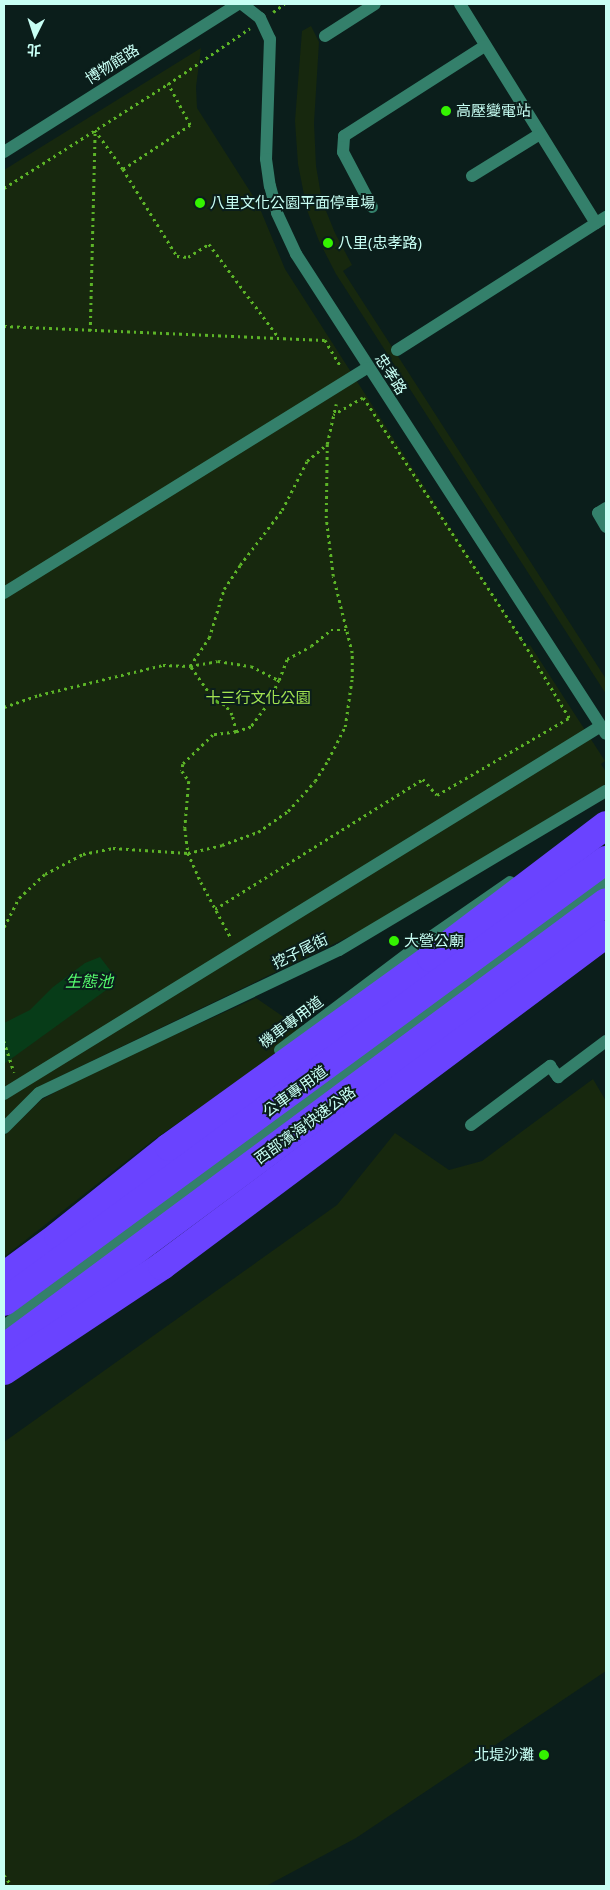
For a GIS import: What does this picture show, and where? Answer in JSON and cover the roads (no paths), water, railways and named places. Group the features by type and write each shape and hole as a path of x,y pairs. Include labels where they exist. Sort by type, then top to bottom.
{"highway":[{"path":"4,1276 58,1236 169,1147 425,952 606,825"},
{"path":"4,1302 606,860"},
{"name":"西部濱海快速公路","path":"4,1348 606,902"},
{"path":"4,1373 162,1266 487,1029 606,934"}],"street":[{"name":"博物館路","path":"4,152 238,4"},
{"name":"忠孝路","path":"242,4 261,21 270,39 266,159 277,213 300,261 367,368 604,730"},
{"path":"325,36 375,4"},
{"path":"397,350 601,220 540,134 460,4"},
{"path":"372,207 343,152 344,136 485,46"},
{"path":"472,176 540,134"},
{"path":"4,593 367,368"},
{"path":"606,508 598,513 606,527"},
{"path":"4,1094 238,950 604,730"},
{"name":"挖子尾街","path":"4,1128 39,1093 339,950 606,791"},
{"name":"機車專用道","path":"4,1266 162,1140 425,952 606,815"},
{"name":"公車專用道","path":"4,1326 606,882"},
{"path":"487,1029 606,943"},
{"path":"471,1125 550,1066 558,1077 606,1041"}],"water":[{"name":"生態池","path":"100,957 116,978 109,988 4,1064 4,1023 30,1010 53,987 85,963"}],"place":[{"name":"高壓變電站","path":"446,111"},
{"name":"八里文化公園平面停車場","path":"200,203"},
{"name":"八里(忠孝路)","path":"328,243"},
{"name":"大營公廟","path":"394,941"},
{"name":"北堤沙灘","path":"544,1755"}],"park label":[{"name":"十三行文化公園","path":"258,698"}]}
